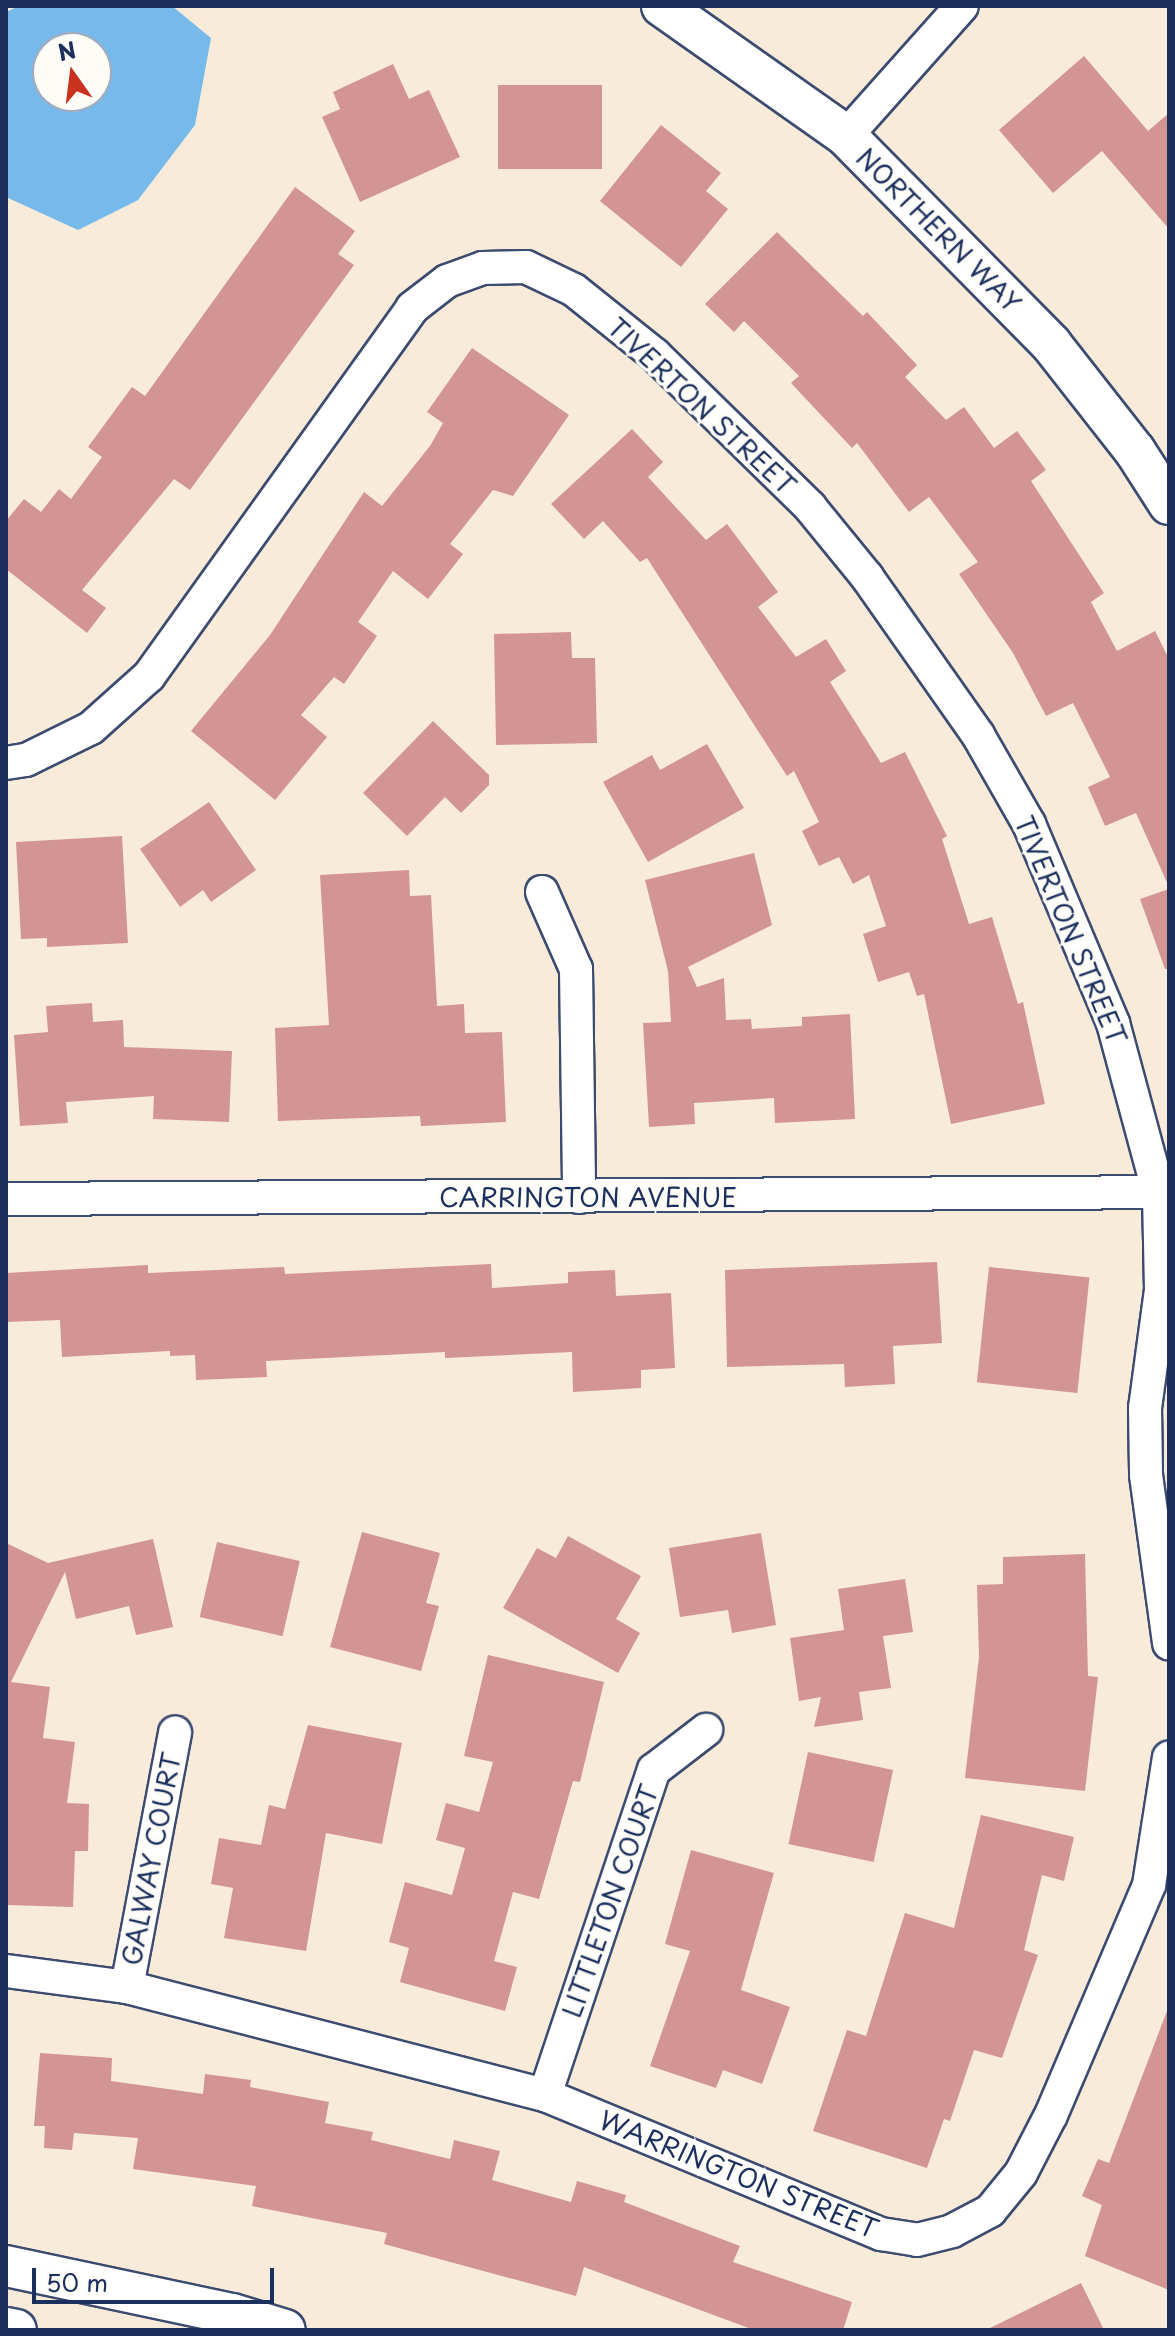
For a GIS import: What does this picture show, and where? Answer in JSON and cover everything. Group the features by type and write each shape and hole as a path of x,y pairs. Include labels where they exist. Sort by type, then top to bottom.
{"street":[{"name":"NORTHERN WAY","path":"662,6 846,136 1051,344 1135,451 1169,504"},
{"path":"846,136 962,6"},
{"name":"TIVERTON STREET","path":"6,763 26,760 91,728 149,676 412,308 447,281 483,268 526,267 574,290 655,355 810,507 867,577 978,735 1029,824 1113,1023 1164,1193"},
{"path":"542,892 576,969 579,1197"},
{"path":"1164,1193 1161,1290 1145,1408 1146,1475 1169,1643"},
{"name":"CARRINGTON AVENUE","path":"6,1199 1164,1193"},
{"name":"LITTLETON COURT","path":"545,2095 654,1770 706,1730"},
{"name":"GALWAY COURT","path":"127,1987 175,1732"},
{"name":"WARRINGTON STREET","path":"6,1971 127,1987 545,2095 881,2234 917,2240 952,2231 990,2211 1021,2173 1051,2115 1149,1885 1169,1758"},
{"path":"6,2266 232,2314 285,2330"},
{"path":"6,2328 16,2330"}],"water":[{"path":"19,6 172,6 211,38 195,125 138,200 78,230 6,197 6,12"}],"building":[{"path":"1084,56 1148,131 1169,113 1169,229 1102,151 1053,193 999,130"},
{"path":"393,64 409,99 429,90 460,157 360,202 322,117 340,109 333,92"},
{"path":"498,85 602,85 602,169 498,169"},
{"path":"661,125 721,173 706,191 728,209 681,267 600,201"},
{"path":"295,187 355,231 338,254 354,265 190,490 174,479 82,590 106,608 87,633 6,569 6,521 24,499 41,512 59,489 71,499 102,457 88,447 132,387 145,396"},
{"path":"777,232 863,316 867,312 917,365 905,377 946,420 964,407 994,448 1017,431 1046,470 1031,481 1104,593 1091,602 1117,651 1155,631 1169,659 1169,887 1136,813 1105,826 1088,787 1110,777 1073,703 1046,716 1013,653 959,574 978,562 929,497 909,512 857,443 852,448 791,383 799,376 744,321 734,332 705,304"},
{"path":"472,348 569,415 513,496 493,490 450,544 463,554 428,599 393,571 358,622 377,636 344,684 334,677 301,715 327,737 275,800 191,731 270,635 364,492 382,506 430,446 443,423 427,412"},
{"path":"632,429 663,462 648,477 706,540 727,524 778,592 758,607 796,657 826,639 846,671 830,682 881,763 905,752 947,836 942,839 969,924 992,917 1018,1004 1023,1002 1045,1104 951,1124 924,994 917,996 909,972 878,982 863,934 886,926 869,875 853,884 839,857 819,866 802,831 819,822 794,771 787,776 647,558 640,562 603,521 584,539 551,504"},
{"path":"571,632 572,658 595,658 597,743 496,745 494,634"},
{"path":"433,721 489,775 489,785 461,813 445,797 407,836 363,793"},
{"path":"707,744 744,808 648,862 603,782 652,755 660,770"},
{"path":"209,802 256,870 211,902 203,890 180,907 140,849"},
{"path":"122,836 128,943 47,947 47,938 21,939 16,842"},
{"path":"754,853 772,925 688,967 697,987 724,978 726,1020 751,1019 752,1029 802,1026 802,1017 850,1014 855,1119 775,1123 774,1098 694,1103 695,1124 649,1127 643,1023 671,1022 668,971 645,880"},
{"path":"409,870 410,896 431,895 437,1006 464,1004 465,1033 502,1032 506,1122 421,1126 420,1116 278,1121 275,1028 329,1025 320,875"},
{"path":"1169,889 1169,969 1165,969 1140,899"},
{"path":"92,1003 93,1022 123,1020 124,1047 232,1051 229,1122 153,1119 154,1096 66,1102 68,1123 20,1126 14,1035 48,1032 46,1006"},
{"path":"937,1262 942,1343 893,1346 895,1384 845,1387 844,1364 727,1367 725,1270"},
{"path":"491,1264 492,1288 568,1283 568,1272 615,1270 616,1296 671,1293 675,1368 641,1370 641,1388 573,1392 572,1352 445,1358 445,1352 266,1361 267,1377 196,1380 195,1355 170,1356 170,1351 62,1357 60,1320 6,1322 6,1273 148,1265 148,1273 284,1267 285,1274"},
{"path":"989,1267 1089,1278 1077,1393 977,1382"},
{"path":"362,1532 440,1553 426,1603 439,1606 421,1671 330,1647"},
{"path":"761,1533 776,1625 732,1633 728,1610 680,1617 669,1548"},
{"path":"568,1536 641,1576 616,1619 640,1633 618,1673 503,1608 537,1548 556,1558"},
{"path":"153,1539 173,1627 136,1635 129,1606 76,1619 65,1572 11,1682 50,1687 43,1738 75,1742 67,1803 89,1804 88,1851 75,1851 73,1907 6,1905 6,1543 48,1563"},
{"path":"217,1542 300,1561 283,1636 200,1617"},
{"path":"1085,1554 1088,1676 1098,1677 1085,1791 965,1778 979,1657 977,1585 1003,1584 1003,1557"},
{"path":"905,1579 913,1632 883,1636 891,1688 859,1692 863,1720 814,1727 821,1697 799,1701 790,1638 844,1630 838,1589"},
{"path":"488,1655 604,1682 580,1782 573,1781 539,1899 513,1892 494,1961 517,1967 505,2011 400,1982 409,1948 389,1942 405,1882 452,1895 465,1848 436,1840 446,1803 479,1812 493,1762 464,1756"},
{"path":"308,1725 402,1743 382,1844 326,1833 306,1951 224,1938 233,1888 211,1884 219,1838 261,1845 269,1805 285,1809"},
{"path":"808,1752 893,1770 874,1862 788,1844"},
{"path":"981,1815 1074,1837 1064,1881 1042,1875 1024,1950 1038,1955 1002,2058 974,2050 950,2121 944,2119 927,2168 813,2131 847,2030 866,2036 905,1913 954,1928"},
{"path":"691,1850 774,1873 741,1990 790,2007 762,2084 723,2070 716,2088 650,2066 690,1951 665,1944"},
{"path":"1167,2011 1169,2290 1085,2256 1102,2205 1082,2196 1098,2159 1109,2163"},
{"path":"40,2053 112,2058 111,2081 203,2094 205,2074 251,2080 250,2087 329,2102 325,2123 373,2132 371,2140 450,2159 454,2140 500,2151 492,2180 571,2202 577,2181 626,2195 624,2202 740,2246 733,2262 852,2302 843,2330 754,2330 584,2267 576,2296 384,2244 387,2233 252,2206 256,2186 133,2169 138,2138 74,2133 72,2150 44,2148 45,2126 34,2126"},
{"path":"1081,2283 1104,2330 986,2330"}]}
